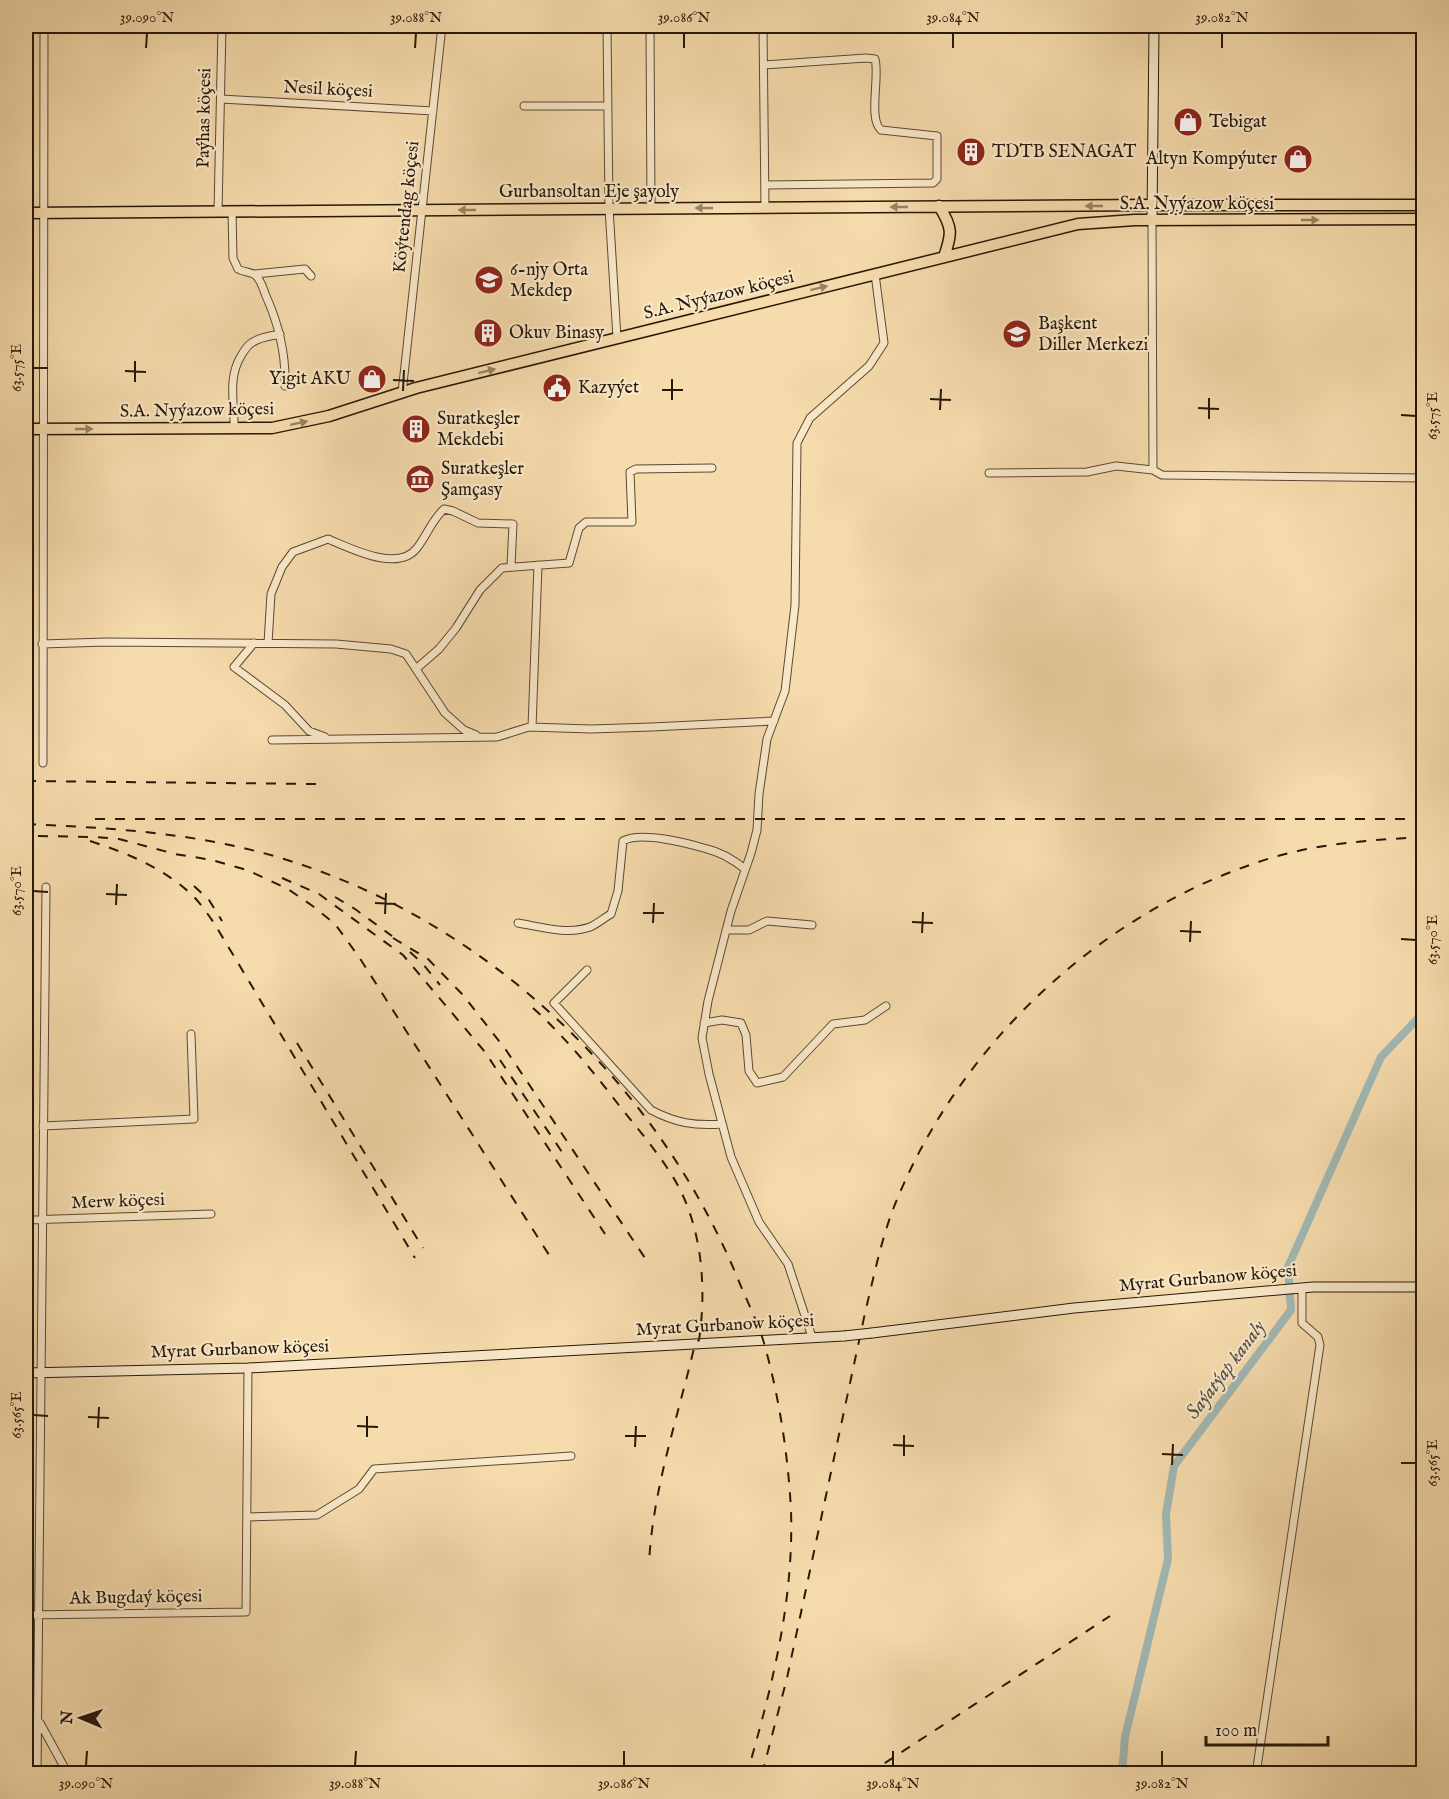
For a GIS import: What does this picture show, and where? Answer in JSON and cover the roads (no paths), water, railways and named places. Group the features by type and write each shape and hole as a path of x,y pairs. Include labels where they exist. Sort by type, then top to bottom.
{"main road":[{"name":"Gurbansoltan Eje şayoly","path":"26,213 1152,205"},
{"name":"S.A. Nyýazow köçesi","path":"1152,205 1424,205"},
{"path":"939,206 951,227 950,240 944,257"},
{"name":"S.A. Nyýazow köçesi","path":"26,429 262,429 293,424 329,416 402,393 617,338 1078,224 1152,220 1424,219"}],"street":[{"path":"43,764 44,26"},
{"name":"Paýhas köçesi","path":"218,211 222,26"},
{"name":"Köýtendag köçesi","path":"402,393 442,26"},
{"path":"607,26 609,208 617,338"},
{"path":"650,26 651,208"},
{"path":"763,26 765,207"},
{"path":"1153,470 1154,26"},
{"path":"764,65 876,59 875,117 878,127 881,130 937,136 938,145 937,179 933,183 765,185"},
{"name":"Nesil köçesi","path":"221,99 433,111"},
{"path":"524,106 608,106"},
{"path":"232,211 233,258 241,271 255,274 305,269 311,276"},
{"path":"255,274 268,299 280,334 286,368 285,386"},
{"path":"812,1337 788,1264 759,1222 731,1157 702,1038 726,930 757,830 759,794 767,739 785,690 795,605 797,443 810,418 869,366 884,343 875,274"},
{"path":"234,429 231,381 235,366 245,348 253,341 280,334"},
{"path":"989,473 1087,472 1116,466 1153,470 1162,475 1423,478 1424,427"},
{"path":"416,669 439,649 456,628 480,590 502,568 569,563 579,528 586,522 632,522 630,472 636,469 712,468"},
{"path":"268,643 271,594 282,567 293,552 320,541 328,539 382,559 400,557 415,551 436,516 444,509 478,523 513,524 511,566"},
{"path":"532,727 538,565"},
{"path":"255,643 234,667 285,705 309,731 329,738"},
{"path":"42,644 268,643 336,644 391,649 406,654 445,713 464,730 481,737"},
{"path":"273,740 497,737 532,727 652,728 774,721"},
{"path":"518,923 577,930 592,927 611,914 618,891 623,841 630,837 650,838 709,849 744,869"},
{"path":"38,1773 46,887"},
{"path":"726,930 749,930 767,921 812,925"},
{"path":"587,970 554,1003 651,1110 684,1124 722,1124"},
{"path":"704,1023 722,1020 741,1023 746,1035 748,1071 758,1083 783,1077 833,1024 865,1020 886,1006"},
{"path":"44,1126 194,1119 191,1034"},
{"name":"Merw köçesi","path":"26,1220 211,1214"},
{"name":"Myrat Gurbanow köçesi","path":"26,1372 248,1368 844,1336 1074,1308 1302,1288 1424,1287"},
{"path":"1256,1773 1320,1345 1317,1337 1302,1323 1302,1288"},
{"path":"248,1368 247,1517 317,1515 359,1489 374,1469 571,1456"},
{"name":"Ak Bugdaý köçesi","path":"26,1615 246,1612 247,1517"},
{"path":"39,1721 68,1773"}],"waterway":[{"name":"Saýatýap kanaly","path":"1122,1774 1125,1737 1168,1559 1166,1514 1174,1466 1291,1310 1288,1267 1381,1057 1424,1012"}],"railway":[{"path":"26,781 318,784"},
{"path":"95,819 1424,819"},
{"path":"26,824 156,833 220,843 284,859 359,887 430,924 497,969 559,1021 615,1079 664,1143 706,1211 756,1321 774,1384 788,1468 791,1544 785,1611 773,1676 747,1774"},
{"path":"38,836 119,839 247,870 288,889 335,924 359,957 551,1258"},
{"path":"762,1774 787,1678 865,1313 884,1237 892,1212 920,1151 954,1094 995,1041 1042,992 1093,949 1149,912 1209,881 1271,858 1346,843 1424,837"},
{"path":"90,841 155,868 179,884 203,907 415,1258"},
{"path":"282,878 319,894 403,955 485,1052 605,1234"},
{"path":"194,886 209,900 222,921"},
{"path":"335,897 392,936"},
{"path":"393,938 428,959 463,995 506,1050 649,1264"},
{"path":"410,952 440,985"},
{"path":"533,1008 588,1066 660,1158 683,1195 696,1235 702,1278 699,1340 695,1344 667,1453 655,1507 649,1563"},
{"path":"297,1043 423,1248"},
{"path":"500,1060 562,1152"},
{"path":"868,1774 1110,1616"}],"place":[{"name":"Tebigat","path":"1188,122"},
{"name":"TDTB SENAGAT","path":"971,152"},
{"name":"Altyn Kompýuter","path":"1298,159"},
{"name":"6-njy Orta Mekdep","path":"489,280"},
{"name":"Okuv Binasy","path":"488,333"},
{"name":"Başkent Diller Merkezi","path":"1017,334"},
{"name":"Yigit AKU","path":"372,379"},
{"name":"Kazyýet","path":"557,388"},
{"name":"Suratkeşler Mekdebi","path":"416,429"},
{"name":"Suratkeşler Şamçasy","path":"420,479"}]}
